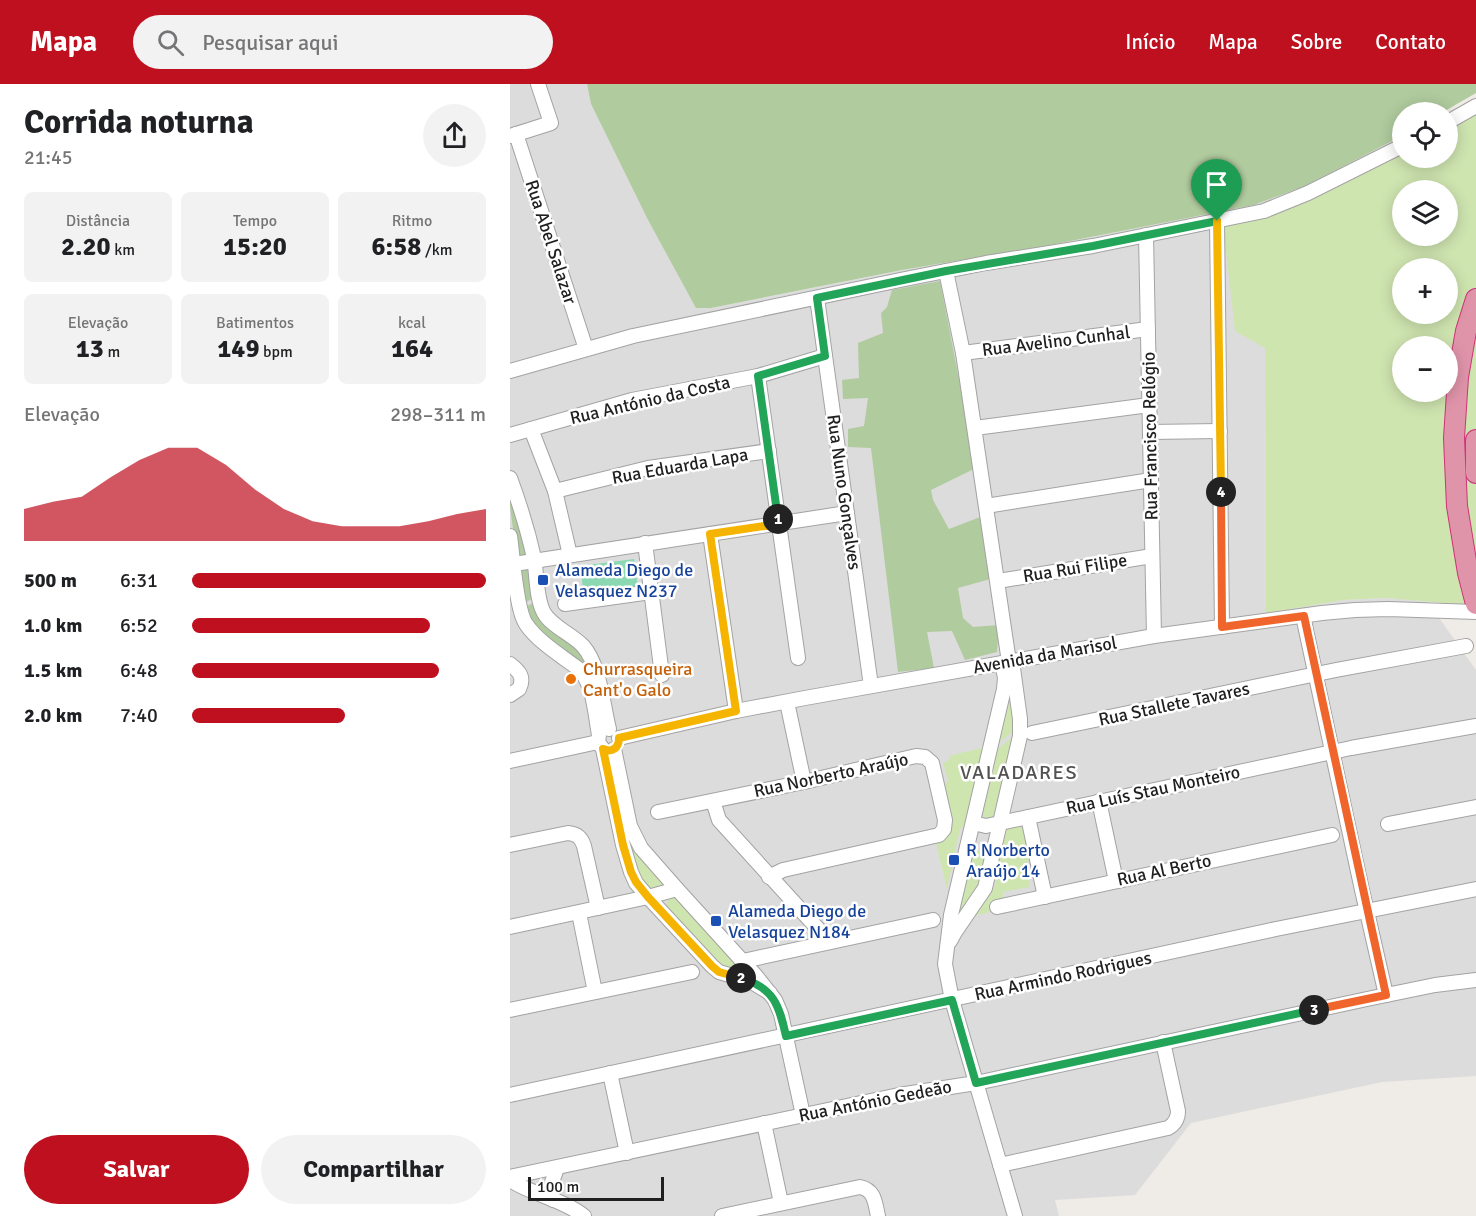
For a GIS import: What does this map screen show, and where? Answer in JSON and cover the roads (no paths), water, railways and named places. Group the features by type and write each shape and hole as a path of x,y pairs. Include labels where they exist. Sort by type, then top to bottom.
{"highway":[{"path":"1476,299 1466,331 1460,365 1454,438 1456,506 1476,604"},
{"path":"1476,440 1476,473"}],"street":[{"path":"513,135 551,123 538,84"},
{"path":"1458,116 1476,106"},
{"name":"Rua Abel Salazar","path":"513,135 586,350"},
{"path":"510,371 633,336 946,271 1093,246 1264,211 1308,193 1392,151"},
{"path":"1217,221 1222,627"},
{"name":"Rua Francisco Relógio","path":"1146,235 1154,636"},
{"path":"945,964 948,948 955,932 985,888 1020,730 963,352 946,271"},
{"name":"Rua Nuno Gonçalves","path":"817,298 871,686"},
{"name":"Rua Avelino Cunhal","path":"963,352 1148,329"},
{"name":"Rua António da Costa","path":"510,435 632,400 758,376 825,356"},
{"path":"758,376 798,658"},
{"path":"975,428 1149,405"},
{"path":"531,429 555,491 570,555"},
{"path":"1150,432 1220,431"},
{"name":"Rua Eduarda Lapa","path":"555,491 654,467 769,451"},
{"path":"510,478 527,528 544,613 584,648 597,674 627,862 636,882 719,972 750,981 770,993"},
{"path":"986,506 1151,480"},
{"path":"514,564 847,513"},
{"path":"710,534 736,711"},
{"path":"510,536 520,610 525,623 534,634 584,675 607,740 633,834 641,848 743,961 778,1006 802,1115"},
{"path":"645,543 662,675"},
{"name":"Rua Rui Filipe","path":"998,581 1152,556"},
{"path":"565,604 651,592"},
{"name":"Avenida da Marisol","path":"510,761 736,711 1154,636 1322,612 1372,609 1476,612"},
{"path":"1304,616 1386,995"},
{"path":"510,625 525,623"},
{"name":"Rua Stallete Tavares","path":"1032,733 1466,646"},
{"path":"1008,662 1004,689 951,915 945,964 952,1000 1015,1216"},
{"path":"510,664 520,673 521,682 519,689 510,695"},
{"path":"787,702 804,782"},
{"name":"Rua Luís Stau Monteiro","path":"973,823 986,826 1333,752 1476,726"},
{"name":"Rua Norberto Araújo","path":"658,812 916,756 925,757 932,763 945,820 944,829 939,835 783,870 770,877"},
{"path":"713,801 719,820 819,930 823,943"},
{"path":"1099,801 1116,880"},
{"path":"1388,824 1476,807"},
{"path":"1028,817 1045,897"},
{"path":"510,845 568,833 577,835 584,846 598,908"},
{"name":"Rua Al Berto","path":"997,907 1332,834"},
{"name":"Rua Armindo Rodrigues","path":"510,1095 1276,929 1476,889"},
{"path":"510,927 677,890"},
{"path":"579,913 595,992"},
{"path":"743,961 933,920"},
{"path":"510,1010 692,972"},
{"name":"Rua António Gedeão","path":"510,1178 900,1095 976,1083 1386,995 1435,985 1476,980"},
{"path":"1000,1165 1172,1126 1177,1120 1178,1111 1163,1042"},
{"path":"610,1073 627,1153"},
{"path":"764,1123 781,1203"},
{"path":"553,1200 551,1185 557,1168"},
{"path":"510,1178 519,1186 576,1210 584,1216"},
{"path":"731,1215 855,1187 868,1189 874,1196 878,1216"}],"place":[{"name":"Alameda Diego de Velasquez N237","path":"543,580"},
{"name":"Churrasqueira Cant'o Galo","path":"571,679"},
{"name":"R Norberto Araújo 14","path":"954,860"},
{"name":"Alameda Diego de Velasquez N184","path":"716,921"}],"district":[{"name":"VALADARES","path":"1019,772"}]}
